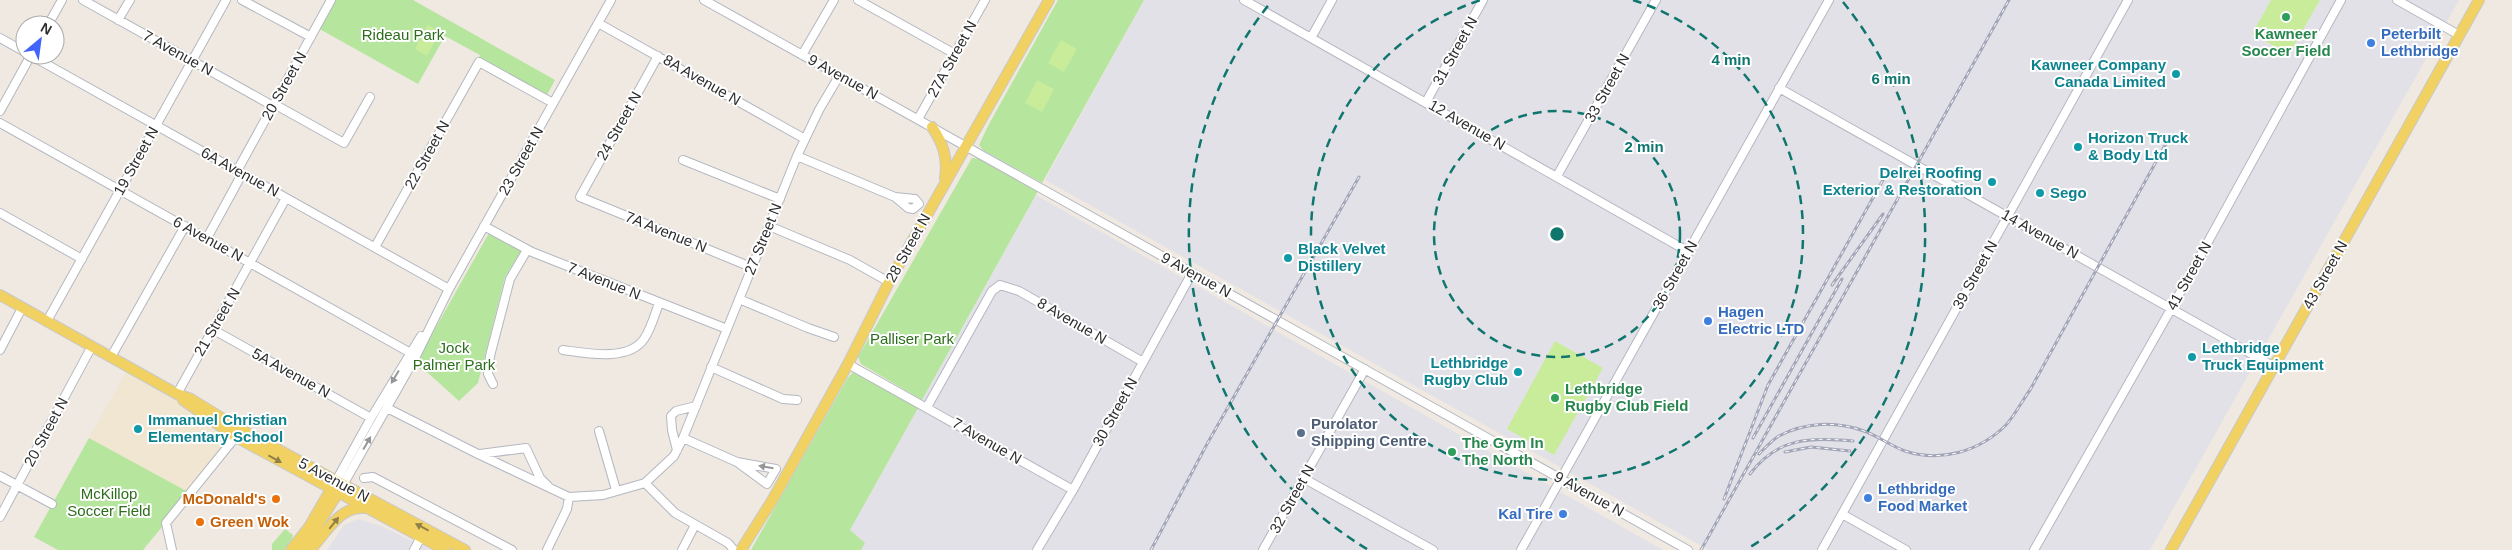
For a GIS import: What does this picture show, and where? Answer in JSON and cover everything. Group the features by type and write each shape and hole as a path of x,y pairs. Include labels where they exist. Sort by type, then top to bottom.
{"main road":[{"name":"28 Street N","path":"745,547 848,364 889,282 1049,0"},
{"name":"43 Street N","path":"2171,550 2478,0"},
{"path":"932,127 941,140 946,158 944,184"},
{"name":"5 Avenue N","path":"0,295 177,394 190,407 337,488 365,508 445,550"},
{"name":"5 Avenue N","path":"239,433 299,472 337,488 465,550"},
{"path":"299,472 317,490 319,496 318,512"},
{"path":"291,550 337,488"},
{"path":"302,550 337,488"},
{"path":"310,550 344,512 352,508 365,508"}],"street":[{"path":"54,15 62,0"},
{"name":"7 Avenue N","path":"83,0 344,143 370,97"},
{"path":"118,20 130,0"},
{"name":"19 Street N","path":"47,321 226,0"},
{"path":"242,0 311,37"},
{"name":"20 Street N","path":"206,238 274,105 331,0"},
{"name":"23 Street N","path":"337,488 371,418 431,322 611,0"},
{"name":"9 Avenue N","path":"704,0 1688,550"},
{"path":"802,55 834,0"},
{"path":"858,0 955,54"},
{"name":"27A Street N","path":"918,119 985,0"},
{"name":"12 Avenue N","path":"1244,0 1688,252"},
{"path":"1311,38 1332,0"},
{"name":"31 Street N","path":"1426,102 1483,0"},
{"name":"33 Street N","path":"1557,176 1656,0"},
{"name":"36 Street N","path":"1521,550 1829,0"},
{"name":"39 Street N","path":"1822,550 2128,0"},
{"name":"41 Street N","path":"2034,550 2171,309 2341,0"},
{"path":"2397,0 2459,35"},
{"name":"8A Avenue N","path":"598,23 805,139"},
{"path":"0,38 15,46"},
{"name":"24 Street N","path":"580,197 658,56"},
{"name":"22 Street N","path":"375,247 479,62 553,103"},
{"path":"0,111 25,65"},
{"name":"6A Avenue N","path":"49,65 449,289"},
{"name":"27 Street N","path":"645,483 677,450 683,438 797,156 839,76"},
{"name":"14 Avenue N","path":"1780,88 2273,366"},
{"name":"6 Avenue N","path":"0,123 412,355"},
{"path":"797,156 895,197"},
{"path":"683,160 780,199"},
{"name":"7A Avenue N","path":"580,197 751,267"},
{"name":"21 Street N","path":"177,394 286,198"},
{"path":"0,213 82,259"},
{"path":"112,357 185,226"},
{"name":"7 Avenue N","path":"484,226 527,250 727,329"},
{"path":"769,226 850,260 889,282"},
{"path":"493,384 488,374 490,356 510,279 527,250"},
{"name":"30 Street N","path":"1037,550 1192,272"},
{"name":"8 Avenue N","path":"927,407 992,291 1000,285 1019,291 1143,362"},
{"path":"739,299 834,337"},
{"path":"563,350 604,356 634,348 644,339 659,303"},
{"path":"0,350 22,308"},
{"name":"5A Avenue N","path":"212,329 371,418"},
{"name":"20 Street N","path":"0,517 92,346"},
{"name":"23 Street N","path":"337,488 388,408 412,355"},
{"name":"7 Avenue N","path":"848,364 1072,490"},
{"path":"711,367 783,399 797,400"},
{"name":"32 Street N","path":"1263,550 1365,369"},
{"path":"677,450 671,416 676,411 696,406"},
{"path":"388,408 478,454 569,497 603,495 645,483 676,513 728,543 734,550"},
{"path":"599,431 616,490"},
{"path":"172,550 166,522 239,433"},
{"path":"683,438 737,462"},
{"path":"478,454 494,454 526,448 540,478 552,490"},
{"path":"0,476 52,504"},
{"name":"5 Avenue N","path":"364,478 373,478 512,550"},
{"path":"1304,478 1433,550"},
{"path":"547,550 567,509 569,497"},
{"path":"1842,514 1906,550"},
{"path":"682,550 696,525"},
{"path":"414,550 421,537"},
{"path":"728,543 740,544 745,547"}],"shaded area":[{"path":"1144,0 2459,0 2150,550 1709,550 1045,180"},
{"path":"1036,195 1663,550 861,550 865,543 850,530"},
{"path":"129,367 236,437 190,493 89,438"},
{"path":"358,519 381,526 431,550 327,550 344,525"}],"green space":[{"name":"Rideau Park","path":"331,0 413,0 555,80 547,95 445,36 418,84 316,27"},
{"path":"1058,0 1144,0 1042,183 983,150 979,145"},
{"name":"Kawneer Soccer Field","path":"2271,0 2320,0 2289,54 2252,34"},
{"path":"428,25 440,32 427,56 415,49"},
{"path":"1061,40 1077,49 1064,72 1048,63"},
{"path":"1037,80 1054,89 1042,112 1025,103"},
{"name":"Palliser Park","path":"972,158 981,159 1038,191 922,400 861,364 858,357"},
{"name":"Jock Palmer Park","path":"489,233 521,251 505,277 478,383 459,401 428,373 414,366"},
{"name":"Lethbridge Rugby Club Field","path":"1555,341 1603,368 1554,455 1507,429"},
{"name":"Palliser Park","path":"853,372 918,408 850,530 865,543 861,550 751,550 847,379"},
{"name":"McKillop Soccer Field","path":"89,438 190,493 143,550 58,550 34,537"},
{"path":"285,529 293,535 291,543 286,550 272,550 272,544"}],"railway":[{"path":"1701,550 2009,0"},
{"path":"1759,454 1771,442 1789,431 1821,424 1853,428 1869,433 1905,451 1932,456 1946,455 1972,448 1996,434 2006,425 2030,390 2168,140"},
{"path":"1724,499 1768,385 1888,171"},
{"path":"1151,550 1207,444 1359,177"},
{"path":"1832,285 1883,214"},
{"path":"1753,438 1842,279"},
{"path":"1750,474 1772,453 1796,442 1823,439 1853,441"},
{"path":"1785,452 1811,447 1850,451"}],"place":[{"name":"Kawneer Soccer Field","path":"2286,17"},
{"name":"Peterbilt Lethbridge","path":"2371,43"},
{"name":"Kawneer Company Canada Limited","path":"2176,74"},
{"name":"Horizon Truck & Body Ltd","path":"2078,147"},
{"name":"Delrei Roofing Exterior & Restoration","path":"1992,182"},
{"name":"Sego","path":"2040,193"},
{"name":"Black Velvet Distillery","path":"1288,258"},
{"name":"Hagen Electric LTD","path":"1708,321"},
{"name":"Lethbridge Truck Equipment","path":"2192,357"},
{"name":"Lethbridge Rugby Club","path":"1518,372"},
{"name":"Lethbridge Rugby Club Field","path":"1555,398"},
{"name":"Immanuel Christian Elementary School","path":"138,429"},
{"name":"Purolator Shipping Centre","path":"1301,433"},
{"name":"The Gym In The North","path":"1452,452"},
{"name":"Lethbridge Food Market","path":"1868,498"},
{"name":"McDonald's","path":"276,499"},
{"name":"Kal Tire","path":"1563,514"},
{"name":"Green Wok","path":"200,522"}]}
